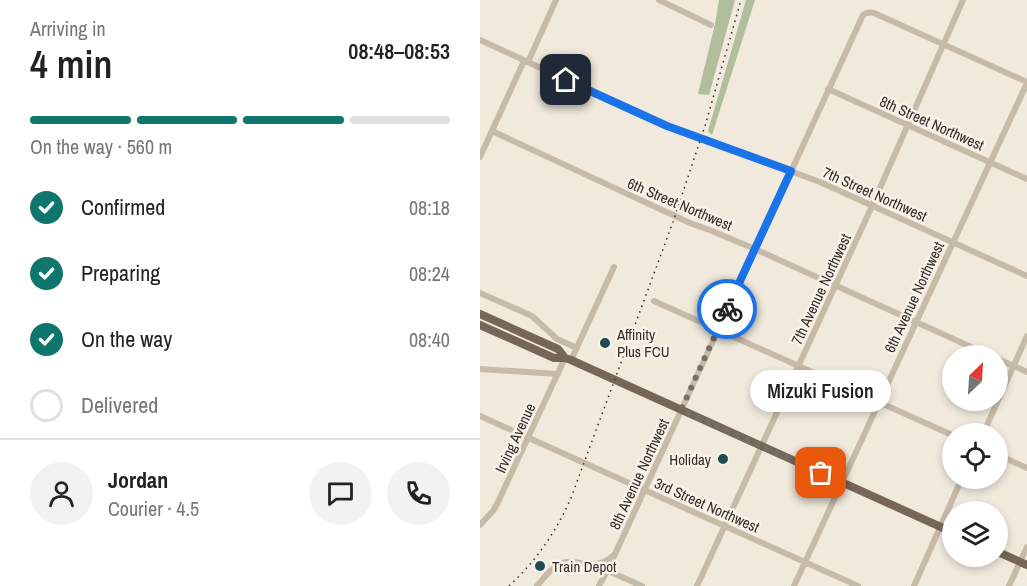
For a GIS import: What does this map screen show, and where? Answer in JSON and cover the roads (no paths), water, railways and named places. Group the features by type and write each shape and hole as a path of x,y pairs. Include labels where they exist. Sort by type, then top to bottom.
{"main road":[{"path":"480,314 558,349 568,359"},
{"path":"480,325 554,358 568,359 940,527"},
{"path":"1008,557 1024,564"}],"street":[{"path":"480,157 556,0"},
{"path":"658,0 711,25"},
{"name":"7th Avenue Northwest","path":"697,586 836,286 963,0"},
{"name":"8th Avenue Northwest","path":"599,586 863,15 874,13 944,45"},
{"name":"7th Street Northwest","path":"480,40 667,126 791,171 1027,276"},
{"path":"944,45 1027,83"},
{"name":"6th Avenue Northwest","path":"794,586 1027,83"},
{"name":"8th Street Northwest","path":"828,89 1027,179"},
{"name":"6th Street Northwest","path":"492,131 690,223 755,249 967,345"},
{"name":"Irving Avenue","path":"480,525 497,504 558,374 577,348 614,267"},
{"path":"480,293 532,316 557,339 577,348"},
{"path":"654,301 942,430"},
{"path":"988,423 1027,336"},
{"path":"1008,364 1027,372"},
{"path":"480,369 558,374"},
{"name":"3rd Street Northwest","path":"480,416 858,586"},
{"path":"1008,459 1027,468"},
{"path":"914,586 957,489"},
{"path":"480,514 488,517"},
{"path":"1009,586 1024,564 1027,546"},
{"path":"537,586 558,564 570,562 593,565 609,559 616,553"},
{"path":"585,564 606,570 642,586"}],"railway":[{"path":"509,586 545,545 571,498 673,222 705,126 741,0"}],"place":[{"name":"Affinity Plus FCU","path":"605,343"},
{"name":"Holiday","path":"723,459"},
{"name":"Mizuki Fusion","path":"821,473"},
{"name":"Train Depot","path":"540,566"}]}
